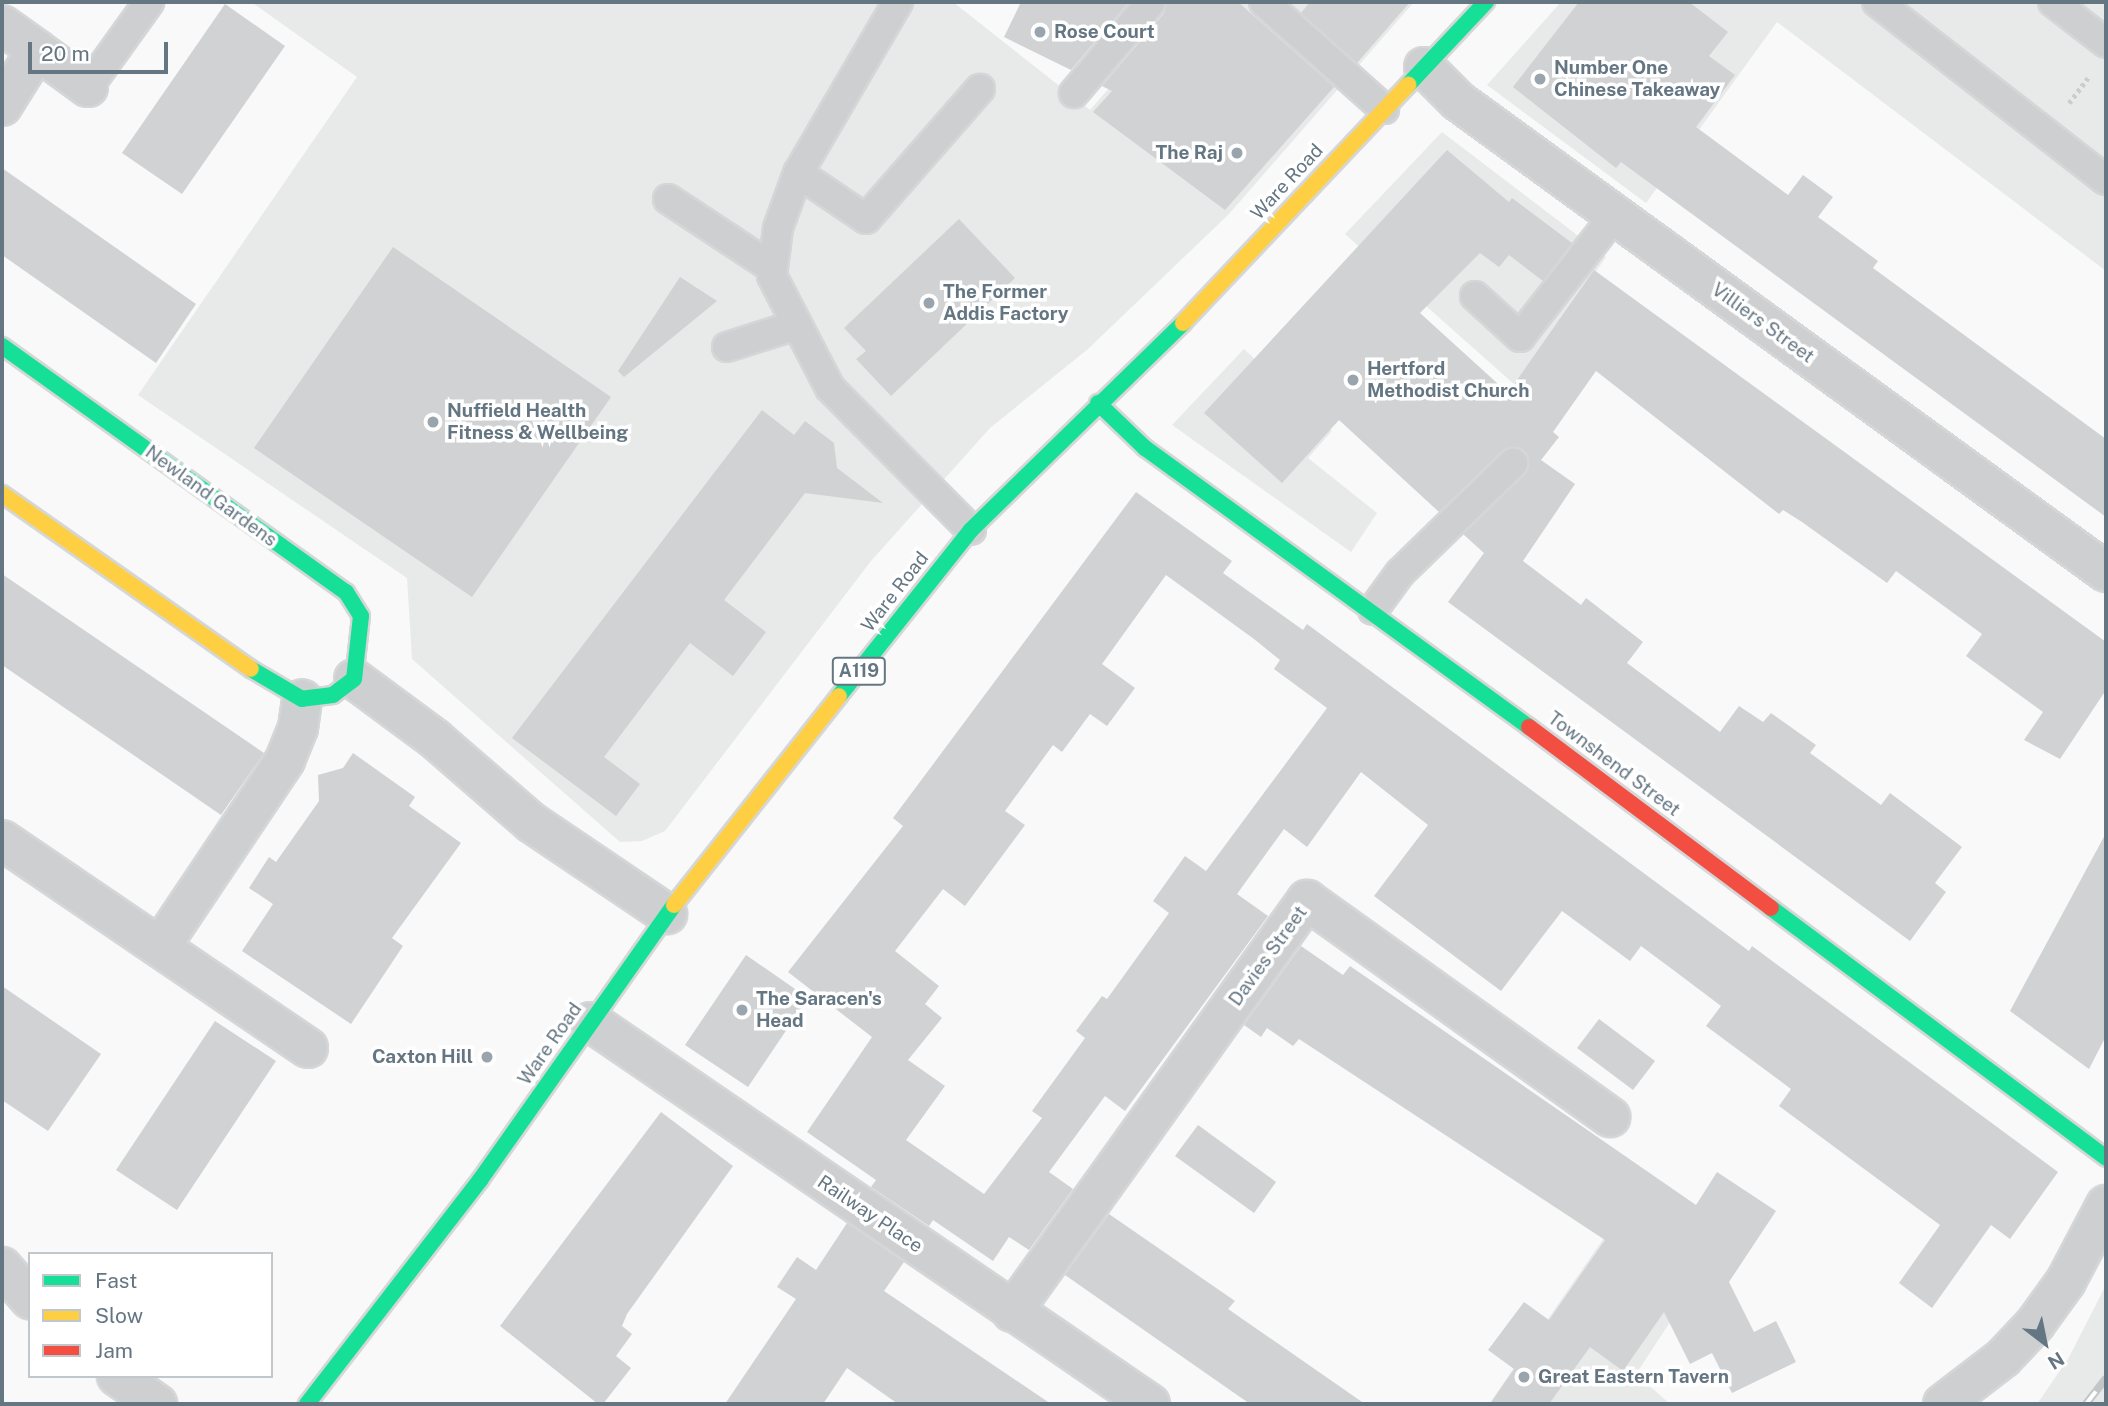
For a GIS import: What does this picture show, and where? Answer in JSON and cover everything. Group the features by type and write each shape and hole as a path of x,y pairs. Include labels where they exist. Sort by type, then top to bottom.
{"street":[{"name":"Ware Road","path":"307,1404 480,1180 667,914 971,530 1193,313 1424,67 1479,4"},
{"path":"2,24 89,87"},
{"path":"2,106 37,50"},
{"name":"Villiers Street","path":"1424,67 1458,101 2106,572"},
{"name":"Newland Gardens","path":"2,346 346,592 361,616 354,679"},
{"name":"Townshend Street","path":"1098,403 1145,448 1373,610 2106,1158"},
{"path":"2,494 275,686 302,699 333,695 354,679 435,739 532,822 667,914"},
{"path":"160,947 285,760 298,729 302,699"},
{"path":"2,840 308,1048"},
{"name":"Davies Street","path":"1012,1312 1307,900 1610,1117"},
{"name":"Railway Place","path":"591,1022 1012,1312 1134,1400"},
{"path":"1943,1404 2003,1358 2035,1324 2066,1281 2106,1205"},
{"path":"2,1266 28,1297"},
{"path":"120,1378 157,1404"}],"lane":[{"path":"89,87 149,2"},
{"path":"771,267 778,228 798,173 898,2"},
{"path":"1074,93 1151,2"},
{"path":"1264,2 1384,109"},
{"path":"1877,2 2106,180"},
{"path":"2066,6 2106,43"},
{"path":"798,173 866,219 980,89"},
{"path":"668,199 771,267 796,325 830,388 971,530"},
{"path":"1475,296 1520,337 1615,215"},
{"path":"727,347 796,325"},
{"path":"1373,610 1400,573 1513,463"}],"path":[{"path":"2045,135 2091,73"}],"shaded area":[{"path":"251,2 953,2 1090,110 1184,2 1414,2 1229,214 1088,349 990,428 871,561 665,831 642,841 620,842 412,659 407,578 138,395 357,77"},
{"path":"1561,2 2106,2 2106,271 1777,22 1646,203 1487,85"},
{"path":"1442,132 1606,257 1515,385 1345,234"},
{"path":"1244,349 1332,431 1308,458 1377,513 1351,552 1172,425"},
{"path":"1615,1222 1678,1310 1636,1374 1670,1404 1489,1404"},
{"path":"2106,1285 2106,1404 2037,1404 2068,1359"}],"building":[{"name":"Rose Court","path":"1021,2 1129,2 1071,70 1004,37"},
{"path":"1167,2 1238,2 1334,87 1225,210 1093,112 1112,91 1102,86 1164,13"},
{"path":"1310,2 1410,2 1357,63 1301,13"},
{"path":"1579,2 1689,2 1728,32 1709,56 1735,75 1696,127 1788,195 1803,175 1833,197 1818,217 1878,261 1873,268 2106,439 2106,517 1621,162 1616,168 1513,87"},
{"path":"225,4 285,46 182,194 122,153"},
{"path":"1447,150 1509,202 1512,198 1572,243 1543,281 1509,255 1499,267 1480,253 1420,313 1508,393 1594,270 2106,642 2106,690 2060,759 2024,740 2043,712 1966,656 1982,634 1896,571 1887,583 1802,522 1783,510 1779,514 1596,371 1553,432 1559,437 1541,460 1575,484 1523,561 1581,605 1586,598 1643,642 1627,663 1720,732 1739,706 1763,722 1771,713 1816,745 1810,753 1881,805 1890,793 1962,847 1935,883 1946,892 1910,941 1448,602 1484,553 1463,534 1525,474 1529,460 1524,451 1517,447 1502,451 1439,512 1339,420 1282,483 1204,413"},
{"path":"2,168 196,304 156,363 2,255"},
{"name":"The Former Addis Factory","path":"959,219 1015,278 891,396 856,359 866,351 844,328"},
{"name":"Nuffield Health Fitness & Wellbeing","path":"393,247 611,397 472,597 254,448"},
{"path":"680,277 717,301 624,377 618,371"},
{"path":"762,410 794,435 805,421 834,443 837,468 883,503 805,493 724,600 766,632 733,676 690,643 604,757 640,784 616,816 512,738"},
{"path":"1136,492 1232,561 1223,573 1303,630 1307,624 1749,951 1752,946 2058,1172 2010,1239 1991,1225 1932,1308 1899,1283 1940,1225 1779,1106 1791,1089 1706,1026 1721,1006 1641,946 1630,961 1562,911 1501,991 1374,896 1428,825 1361,772 1307,847 1284,829 1237,894 1268,916 1125,1111 1105,1096 1049,1172 1073,1189 1029,1250 1009,1237 993,1261 933,1220 929,1226 871,1187 876,1180 807,1132 872,1037 788,972 903,826 893,818","holes":["1166,575 1280,660 1274,669 1327,708 1206,871 1185,856 1153,901 1169,913 1107,999 1102,996 1076,1031 1085,1038 1032,1111 1042,1118 984,1194 906,1140 945,1086 908,1060 942,1018 925,1004 939,986 895,951 943,889 965,906 1025,825 1005,811 1053,745 1062,752 1090,714 1107,726 1135,688 1102,664"]},
{"path":"2,574 264,753 221,815 2,665"},
{"path":"353,753 415,797 409,806 461,843 392,938 403,946 351,1024 242,951 273,904 249,888 269,857 276,862 319,801 318,775 343,768"},
{"path":"2106,833 2106,1036 2089,1069 2010,1011"},
{"path":"1301,946 1343,975 1350,966 1696,1205 1717,1172 1776,1211 1729,1282 1754,1332 1776,1321 1796,1362 1732,1393 1712,1353 1690,1364 1664,1312 1623,1371 1590,1347 1549,1404 1490,1404 1514,1369 1488,1350 1524,1302 1549,1320 1605,1240 1299,1039 1293,1046 1267,1028 1261,1037 1244,1025"},
{"name":"The Saracen's Head","path":"746,955 808,998 748,1087 685,1045"},
{"path":"2,986 101,1054 48,1131 2,1100"},
{"path":"1599,1019 1655,1061 1633,1090 1577,1048"},
{"path":"215,1021 276,1061 177,1210 116,1170"},
{"path":"661,1112 733,1166 627,1314 622,1326 632,1334 616,1356 631,1368 603,1404 598,1404 500,1326"},
{"path":"1198,1125 1276,1182 1254,1213 1175,1156"},
{"path":"1109,1214 1235,1301 1228,1309 1365,1404 1250,1404 1065,1275"},
{"path":"847,1223 904,1262 884,1291 1051,1404 898,1404 847,1368 823,1404 725,1404 796,1299 777,1287 797,1257 816,1270"}],"railway":[{"path":"2086,1404 2106,1378"}],"traffic: fast":[{"path":"1408,85 1486,2"},
{"path":"839,696 971,530 1183,323"},
{"path":"2,346 346,592 361,616 354,679 333,695 302,699 251,669"},
{"path":"1098,403 1145,448 1529,727"},
{"path":"307,1404 480,1180 674,905"},
{"path":"1771,908 2106,1158"}],"traffic: slow":[{"path":"1183,323 1408,85"},
{"path":"2,494 251,669"},
{"path":"674,905 839,696"}],"traffic: jam":[{"path":"1529,727 1771,908"}],"place":[{"name":"Rose Court","path":"1040,32"},
{"name":"Number One Chinese Takeaway","path":"1540,79"},
{"name":"The Raj","path":"1237,153"},
{"name":"The Former Addis Factory","path":"929,303"},
{"name":"Hertford Methodist Church","path":"1353,380"},
{"name":"Nuffield Health Fitness & Wellbeing","path":"433,422"},
{"name":"The Saracen's Head","path":"742,1010"},
{"name":"Caxton Hill","path":"487,1057"},
{"name":"Great Eastern Tavern","path":"1524,1377"}]}
